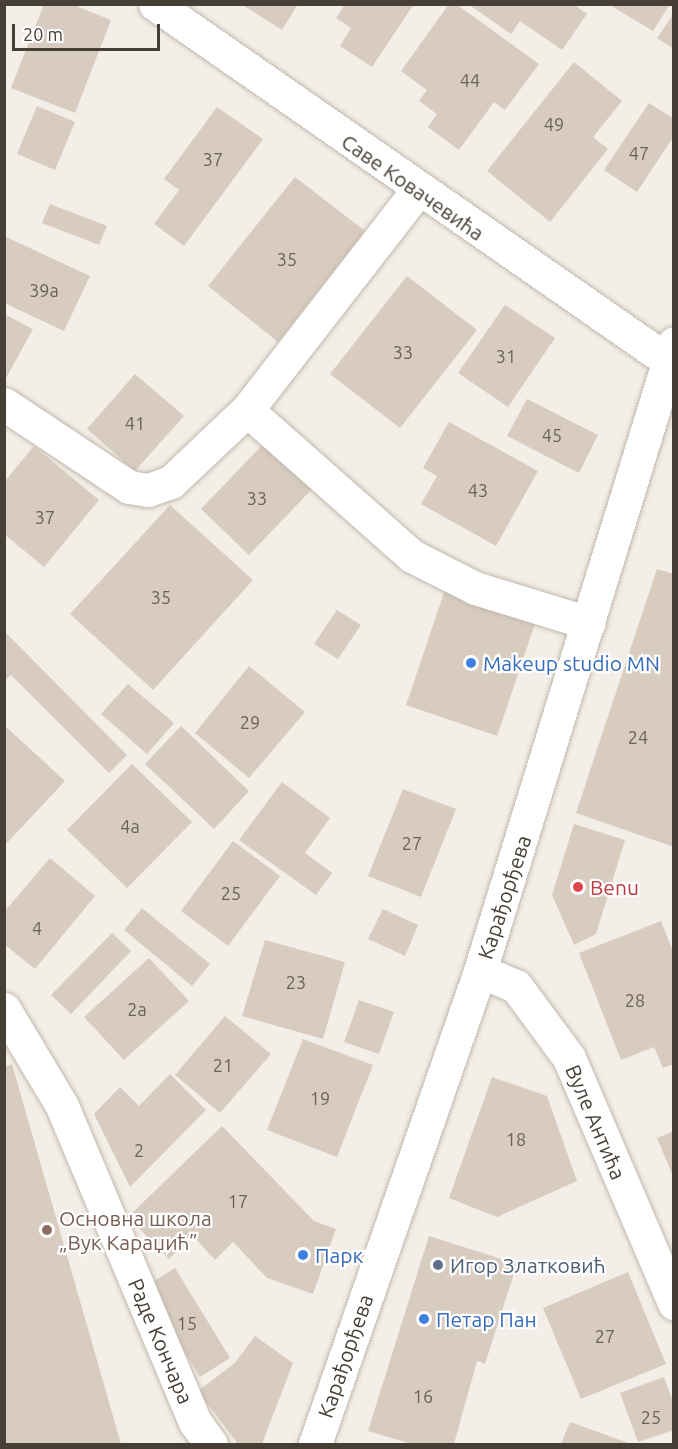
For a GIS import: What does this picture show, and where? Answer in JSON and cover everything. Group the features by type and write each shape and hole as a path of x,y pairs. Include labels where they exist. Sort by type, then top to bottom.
{"street":[{"name":"Саве Ковачевића","path":"155,4 417,191 672,356"},
{"path":"4,404 129,487 148,490 171,482 247,410 417,191"},
{"name":"Карађорђева","path":"315,1444 480,971 672,356"},
{"path":"247,410 412,556 475,588 589,623"},
{"name":"Вуле Антића","path":"480,971 516,986 569,1058 674,1303"},
{"name":"Раде Кончара","path":"4,1010 62,1106 195,1422 211,1444"}],"building":[{"path":"44,4 71,4 111,20 75,113 11,88"},
{"path":"241,4 298,4 282,30"},
{"path":"345,4 414,4 372,67 340,46 351,28 336,18"},
{"path":"449,4 456,4 539,64 505,110 494,102 459,150 428,127 437,114 419,101 427,90 401,71"},
{"path":"468,4 573,4 587,14 562,50 520,21 511,34"},
{"path":"608,4 670,4 653,31"},
{"path":"674,13 674,49 657,38"},
{"path":"574,62 622,101 593,137 608,149 550,222 487,171"},
{"path":"649,103 674,119 674,136 637,192 604,170"},
{"path":"37,106 75,122 55,170 17,154"},
{"path":"217,107 263,139 184,246 154,224 179,190 164,179"},
{"path":"295,177 365,231 278,342 208,286"},
{"path":"50,204 107,226 99,245 42,223"},
{"path":"4,236 90,276 64,331 4,303"},
{"path":"407,276 477,330 400,428 330,374"},
{"path":"505,305 555,338 508,407 458,373"},
{"path":"4,314 33,329 4,382"},
{"path":"135,374 184,416 135,471 87,429"},
{"path":"527,399 598,435 579,473 507,436"},
{"path":"449,422 538,471 496,546 421,504 437,476 423,468"},
{"path":"266,441 314,487 249,555 201,509"},
{"path":"34,446 99,500 44,567 4,534 4,482"},
{"path":"170,505 253,580 153,690 70,614"},
{"path":"657,569 674,574 674,847 576,813"},
{"name":"Makeup studio MN","path":"445,590 536,621 497,736 406,705"},
{"path":"337,610 361,625 338,659 314,644"},
{"path":"4,631 127,755 109,773 11,675 4,681"},
{"path":"249,666 305,712 249,778 195,733"},
{"path":"128,684 174,723 147,754 101,714"},
{"path":"4,725 65,781 4,846"},
{"path":"181,726 249,791 214,829 145,764"},
{"path":"132,764 192,822 127,888 67,830"},
{"path":"282,782 330,818 305,853 332,873 316,895 239,840"},
{"path":"403,789 456,809 421,897 368,876"},
{"path":"574,824 625,840 596,934 574,945 552,895"},
{"path":"233,841 280,876 228,946 181,911"},
{"path":"50,858 95,896 35,969 4,944 4,912"},
{"path":"142,908 210,964 192,986 124,930"},
{"path":"383,909 418,925 405,956 368,939"},
{"path":"661,921 674,954 674,1064 663,1068 654,1047 621,1060 579,953"},
{"path":"112,933 131,951 71,1014 51,995"},
{"path":"265,940 345,962 323,1039 242,1016"},
{"path":"149,958 189,1001 124,1060 84,1017"},
{"path":"359,1000 394,1012 379,1054 344,1042"},
{"path":"225,1016 271,1054 220,1113 175,1075"},
{"path":"303,1039 373,1065 337,1157 267,1130"},
{"name":"Основна школа „Вук Караџић”","path":"12,1064 121,1444 4,1444 4,1067"},
{"path":"170,1074 206,1110 130,1187 94,1114 120,1087 139,1106"},
{"path":"492,1077 547,1096 577,1181 497,1217 449,1198"},
{"path":"222,1126 314,1221 336,1229 313,1294 267,1278 233,1242 215,1260 193,1236 169,1259 128,1217"},
{"path":"674,1131 674,1176 673,1176 657,1138"},
{"path":"429,1236 517,1264 485,1364 477,1361 454,1444 412,1444 368,1431"},
{"path":"175,1268 230,1358 200,1377 145,1287"},
{"path":"628,1272 666,1364 581,1399 543,1308"},
{"path":"255,1336 293,1363 262,1444 238,1444 198,1391 235,1363"},
{"path":"664,1377 674,1404 674,1430 638,1442 620,1393"},
{"path":"570,1422 631,1444 561,1444"}],"place":[{"name":"Makeup studio MN","path":"471,663"},
{"name":"Benu","path":"578,887"},
{"name":"Основна школа „Вук Караџић”","path":"47,1230"},
{"name":"Парк","path":"303,1255"},
{"name":"Игор Златковић","path":"438,1265"},
{"name":"Петар Пан","path":"424,1319"}]}
